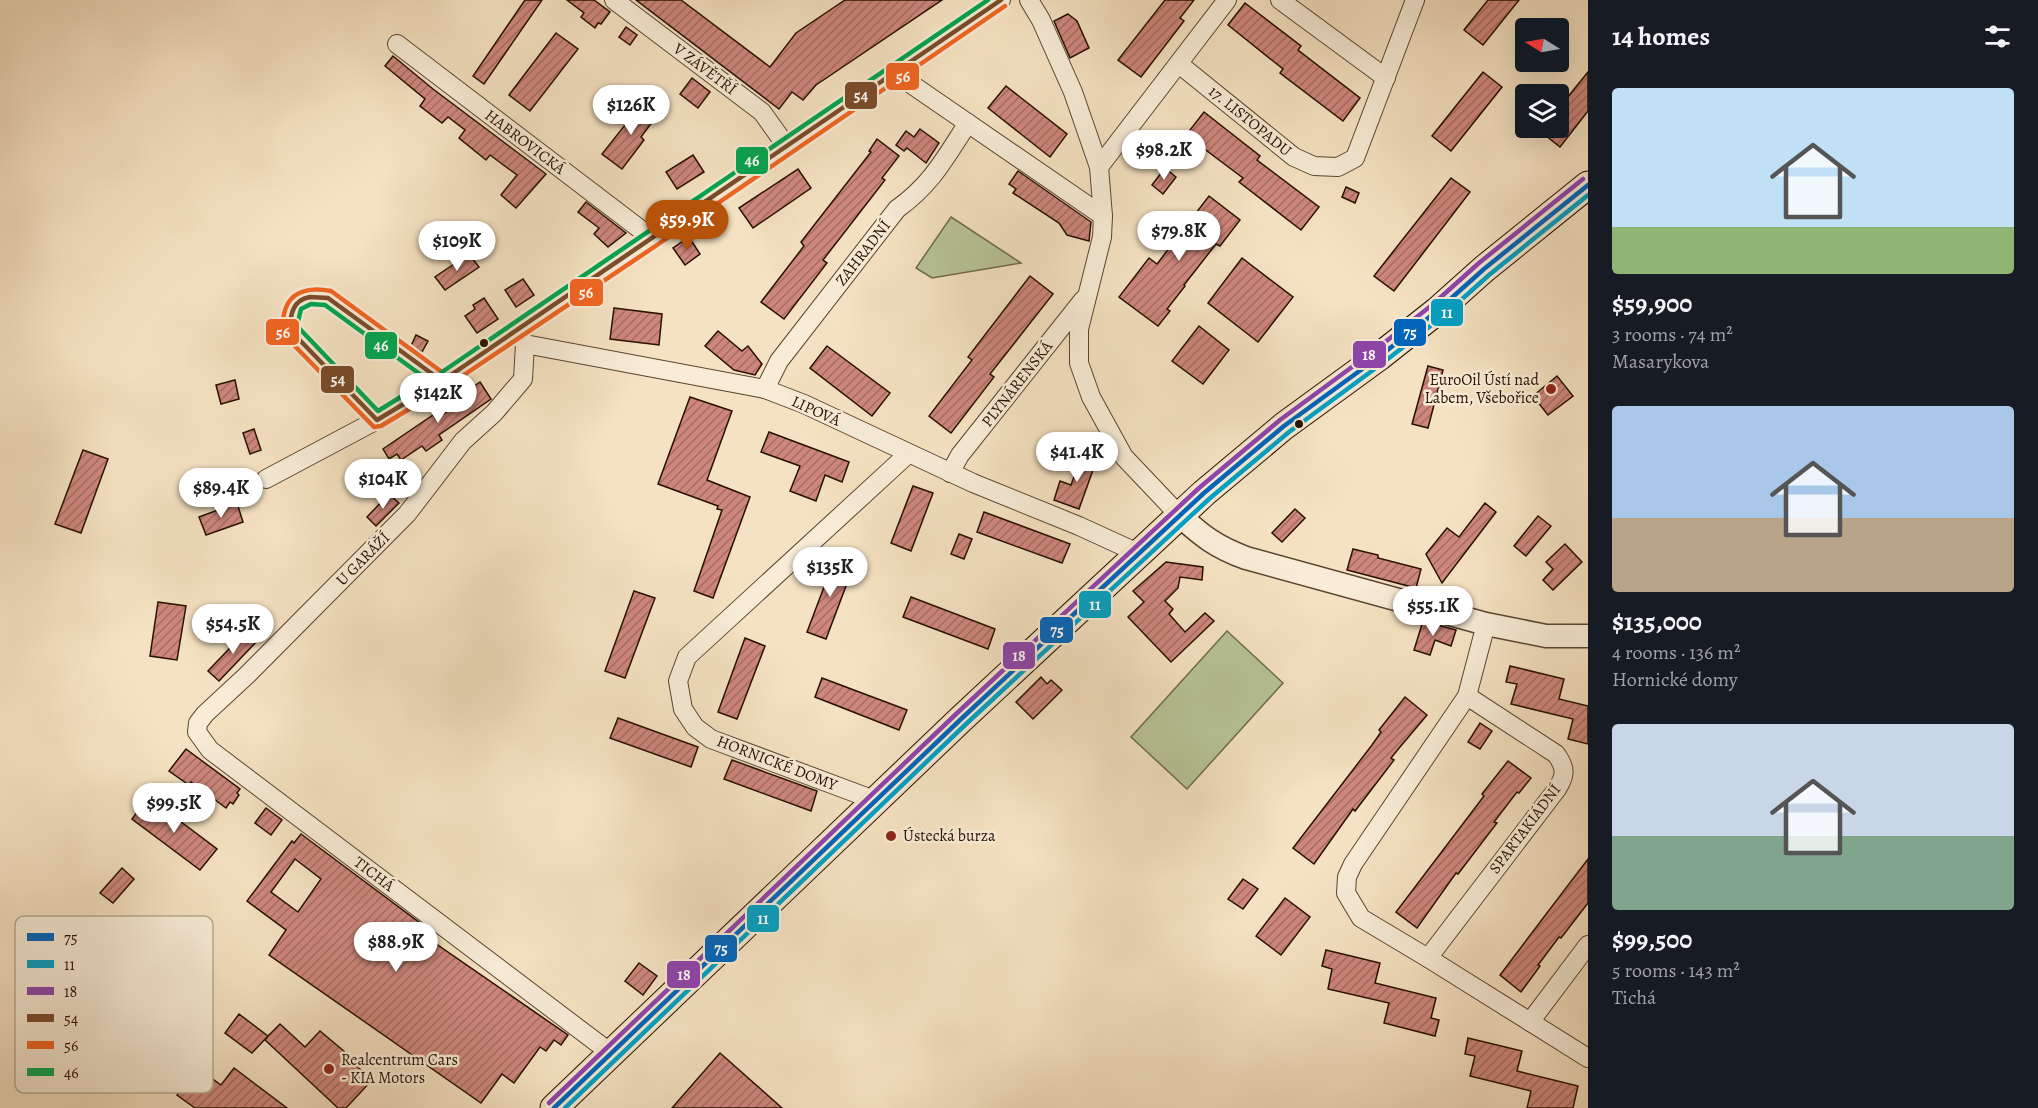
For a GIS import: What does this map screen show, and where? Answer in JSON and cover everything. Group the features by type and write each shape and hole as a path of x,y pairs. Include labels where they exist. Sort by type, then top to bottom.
{"main road":[{"path":"554,1108 1179,515 1251,452 1397,343 1484,269 1588,186"}],"street":[{"name":"V ZÁVĚTŘÍ","path":"614,0 762,112 787,147"},
{"path":"266,479 377,420 520,337 653,239 1001,0"},
{"name":"PLYNÁRENSKÁ","path":"1029,0 1041,20 1073,92 1100,167 1102,237 1079,328 1079,363 1090,397 1124,457 1179,515"},
{"path":"1100,167 1227,0"},
{"path":"1280,0 1386,78"},
{"name":"17. LISTOPADU","path":"1179,64 1294,157 1314,166 1338,167 1355,158 1415,0"},
{"name":"HABROVICKÁ","path":"397,44 653,239"},
{"path":"895,73 1103,216"},
{"name":"ZAHRADNÍ","path":"765,390 779,361 897,209 918,194 935,174 968,123"},
{"name":"PLYNÁRENSKÁ","path":"950,473 960,455 1086,296"},
{"name":"LIPOVÁ","path":"520,337 765,390 804,404 950,473 1138,553"},
{"name":"U GARÁŽÍ","path":"197,732 198,723 205,714 407,514 463,441 494,413 523,379 520,337"},
{"name":"HORNICKÉ DOMY","path":"877,801 711,739 695,727 683,709 678,681 687,657 908,454"},
{"path":"1179,515 1221,549 1246,558 1486,624 1546,636 1588,636"},
{"path":"1486,624 1467,696 1353,864 1347,878 1346,893 1361,918 1588,1059"},
{"name":"SPARTAKIÁDNÍ","path":"1428,958 1564,778 1565,771 1556,754 1467,696"},
{"name":"TICHÁ","path":"197,732 210,750 219,757 612,1054"},
{"path":"1530,1022 1588,945"}],"green space":[{"path":"951,217 1021,263 932,278 916,268"},
{"path":"1227,631 1283,683 1187,789 1131,737"}],"building":[{"path":"525,0 542,0 484,84 473,76"},
{"path":"567,0 594,0 610,12 595,28 581,17 584,13"},
{"path":"636,0 681,0 770,67 796,33 845,0 942,0 816,85 803,100 792,92 779,109"},
{"path":"1165,0 1194,0 1180,18 1184,21 1141,77 1118,60"},
{"path":"1488,0 1519,0 1483,45 1464,30"},
{"path":"1245,3 1301,46 1298,50 1360,98 1343,121 1280,73 1283,69 1228,25"},
{"path":"1068,14 1077,21 1089,48 1070,58 1054,21"},
{"path":"626,27 637,35 630,45 619,37"},
{"path":"556,33 578,49 530,111 509,95"},
{"path":"393,56 546,174 516,208 501,195 517,175 490,155 486,160 459,138 465,130 448,117 442,123 420,106 425,99 385,66"},
{"path":"1483,72 1502,87 1451,151 1432,136"},
{"path":"1588,72 1588,111 1569,135 1569,95"},
{"path":"692,78 710,92 698,108 680,94"},
{"path":"1006,86 1067,134 1050,157 988,108"},
{"path":"644,101 659,113 641,137 644,140 622,169 602,154"},
{"path":"1204,112 1260,156 1257,160 1319,207 1301,230 1239,182 1243,178 1186,135"},
{"path":"920,129 939,143 926,163 907,148 904,151 896,145 906,131 914,137"},
{"path":"1549,138 1567,138 1560,147"},
{"path":"877,139 899,156 882,178 885,180 823,260 827,263 784,319 761,302 804,246 801,242 871,152 869,151"},
{"path":"693,155 704,172 677,189 666,172"},
{"path":"1165,168 1176,177 1163,194 1152,185"},
{"path":"798,169 811,188 753,228 739,208"},
{"path":"1018,171 1091,222 1089,241 1067,235 1059,223 1013,193 1016,189 1009,184"},
{"path":"1451,178 1470,192 1394,291 1374,276"},
{"path":"1346,187 1359,193 1355,203 1342,197"},
{"path":"1209,196 1240,220 1220,246 1216,244 1184,285 1167,309 1170,311 1158,326 1119,297 1149,258 1157,264"},
{"path":"586,202 626,233 608,247 594,234 599,228 578,212"},
{"path":"689,237 700,254 685,265 673,248"},
{"path":"469,254 479,267 445,290 435,277"},
{"path":"1242,258 1293,297 1258,342 1208,303"},
{"path":"1030,276 1053,294 990,374 994,377 951,433 929,416 972,360 968,357"},
{"path":"523,279 534,295 516,307 505,290"},
{"path":"484,298 498,319 477,333 465,316 475,309 473,305"},
{"path":"614,308 662,314 659,345 610,339"},
{"path":"1199,326 1229,350 1203,384 1172,361"},
{"path":"718,331 742,351 748,346 762,364 755,375 734,370 705,346"},
{"path":"416,335 428,341 422,352 411,346"},
{"path":"827,346 890,393 872,416 810,368"},
{"path":"1428,366 1443,370 1428,428 1412,424"},
{"path":"1557,376 1573,396 1548,415 1533,396"},
{"path":"235,380 239,399 221,404 216,385"},
{"path":"480,382 491,399 439,435 442,440 426,451 422,446 401,460 397,454 389,459 383,449 433,415 436,419 456,405 453,401"},
{"path":"690,397 732,411 707,480 750,497 713,598 694,591 722,510 717,509 718,506 658,484"},
{"path":"254,429 261,450 250,454 243,433"},
{"path":"769,432 849,462 842,482 825,475 816,501 790,491 800,466 761,452"},
{"path":"83,450 108,459 81,533 55,524"},
{"path":"1083,452 1098,456 1079,509 1054,500 1060,481 1071,485"},
{"path":"913,486 933,493 911,551 891,543"},
{"path":"389,494 399,503 376,526 367,517"},
{"path":"237,503 243,522 206,535 199,517"},
{"path":"1485,503 1496,512 1442,583 1426,554 1447,528 1459,537"},
{"path":"1295,509 1305,518 1282,542 1272,533"},
{"path":"984,512 1070,544 1062,563 977,532"},
{"path":"1538,516 1551,526 1526,556 1514,546"},
{"path":"959,534 972,539 964,559 951,554"},
{"path":"1565,544 1582,562 1553,590 1543,580 1553,569 1546,562"},
{"path":"1353,549 1421,569 1416,588 1347,570"},
{"path":"835,558 854,565 826,639 807,632"},
{"path":"1166,562 1203,567 1202,580 1180,577 1178,588 1165,601 1173,609 1169,614 1185,632 1205,613 1214,621 1171,662 1128,617 1144,602 1133,591"},
{"path":"634,591 655,598 625,678 605,671"},
{"path":"911,597 995,629 988,649 903,617"},
{"path":"158,602 186,606 177,660 150,656"},
{"path":"1423,621 1456,630 1451,646 1435,640 1430,655 1414,650"},
{"path":"247,630 258,640 219,681 208,671"},
{"path":"745,638 765,646 737,719 718,712"},
{"path":"1510,666 1564,679 1559,699 1588,706 1588,744 1568,739 1573,719 1511,704 1517,684 1506,682"},
{"path":"1041,677 1047,684 1051,680 1062,690 1033,719 1016,702"},
{"path":"822,678 907,710 899,730 815,697"},
{"path":"1405,697 1427,715 1391,758 1394,760 1355,811 1353,809 1314,864 1293,848 1372,745 1381,732 1379,730"},
{"path":"618,718 698,747 691,767 610,738"},
{"path":"1480,723 1492,731 1480,749 1468,742"},
{"path":"186,749 240,789 233,804 230,802 226,808 191,782 189,785 169,771"},
{"path":"732,760 817,791 811,811 724,779"},
{"path":"1508,761 1531,778 1494,822 1497,823 1458,874 1456,873 1417,928 1396,912"},
{"path":"148,797 217,849 200,870 132,819"},
{"path":"266,808 282,820 271,835 255,823"},
{"path":"301,834 424,926 419,932 568,1035 561,1045 554,1040 546,1051 540,1047 514,1083 502,1074 481,1103 269,955 286,930 247,901 292,841 294,843","holes":["295,859 321,879 298,912 271,892"]},
{"path":"1588,859 1588,903 1561,938 1559,937 1521,992 1500,975"},
{"path":"122,868 134,879 113,903 100,893"},
{"path":"1243,879 1258,889 1243,909 1228,899"},
{"path":"1285,898 1310,917 1281,955 1256,936"},
{"path":"1326,950 1380,963 1375,983 1436,998 1431,1018 1439,1020 1435,1036 1384,1023 1389,1003 1328,989 1332,969 1322,966"},
{"path":"639,963 657,976 643,995 625,981"},
{"path":"239,1014 268,1036 252,1053 225,1033"},
{"name":"Realcentrum Cars - KIA Motors","path":"280,1024 305,1047 320,1031 351,1057 349,1059 372,1080 346,1108 338,1108 265,1040"},
{"path":"1468,1038 1522,1051 1517,1071 1578,1086 1573,1108 1527,1108 1531,1091 1470,1076 1475,1056 1465,1054"},
{"path":"720,1053 782,1108 672,1108"},
{"path":"234,1068 287,1108 195,1108 177,1095 179,1093 213,1093 213,1079 221,1085"}],"transit line":[{"name":"46","path":"442,372 988,0"},
{"name":"54","path":"442,381 1001,0"},
{"name":"56","path":"446,387 1005,6"},
{"name":"18","path":"549,1103 955,715 1199,488 1280,420 1432,305 1479,263 1583,179"},
{"name":"75","path":"554,1108 960,720 1204,493 1284,426 1437,311 1484,269 1588,185"},
{"name":"11","path":"565,1108 965,725 1209,499 1289,432 1442,317 1489,275 1588,195"},
{"name":"56","path":"442,372 331,291 301,292 290,300 287,306 282,322 283,334 374,427 381,426 446,387"},
{"name":"54","path":"310,297 328,298 442,381 377,420 289,329 296,304 310,297"},
{"name":"46","path":"311,304 325,305 428,380 378,411 297,326 301,309 311,304"}],"place":[{"name":"EuroOil Ústí nad Labem, Všebořice","path":"1551,389"},
{"name":"Ústecká burza","path":"891,836"},
{"name":"Realcentrum Cars - KIA Motors","path":"329,1069"}]}
